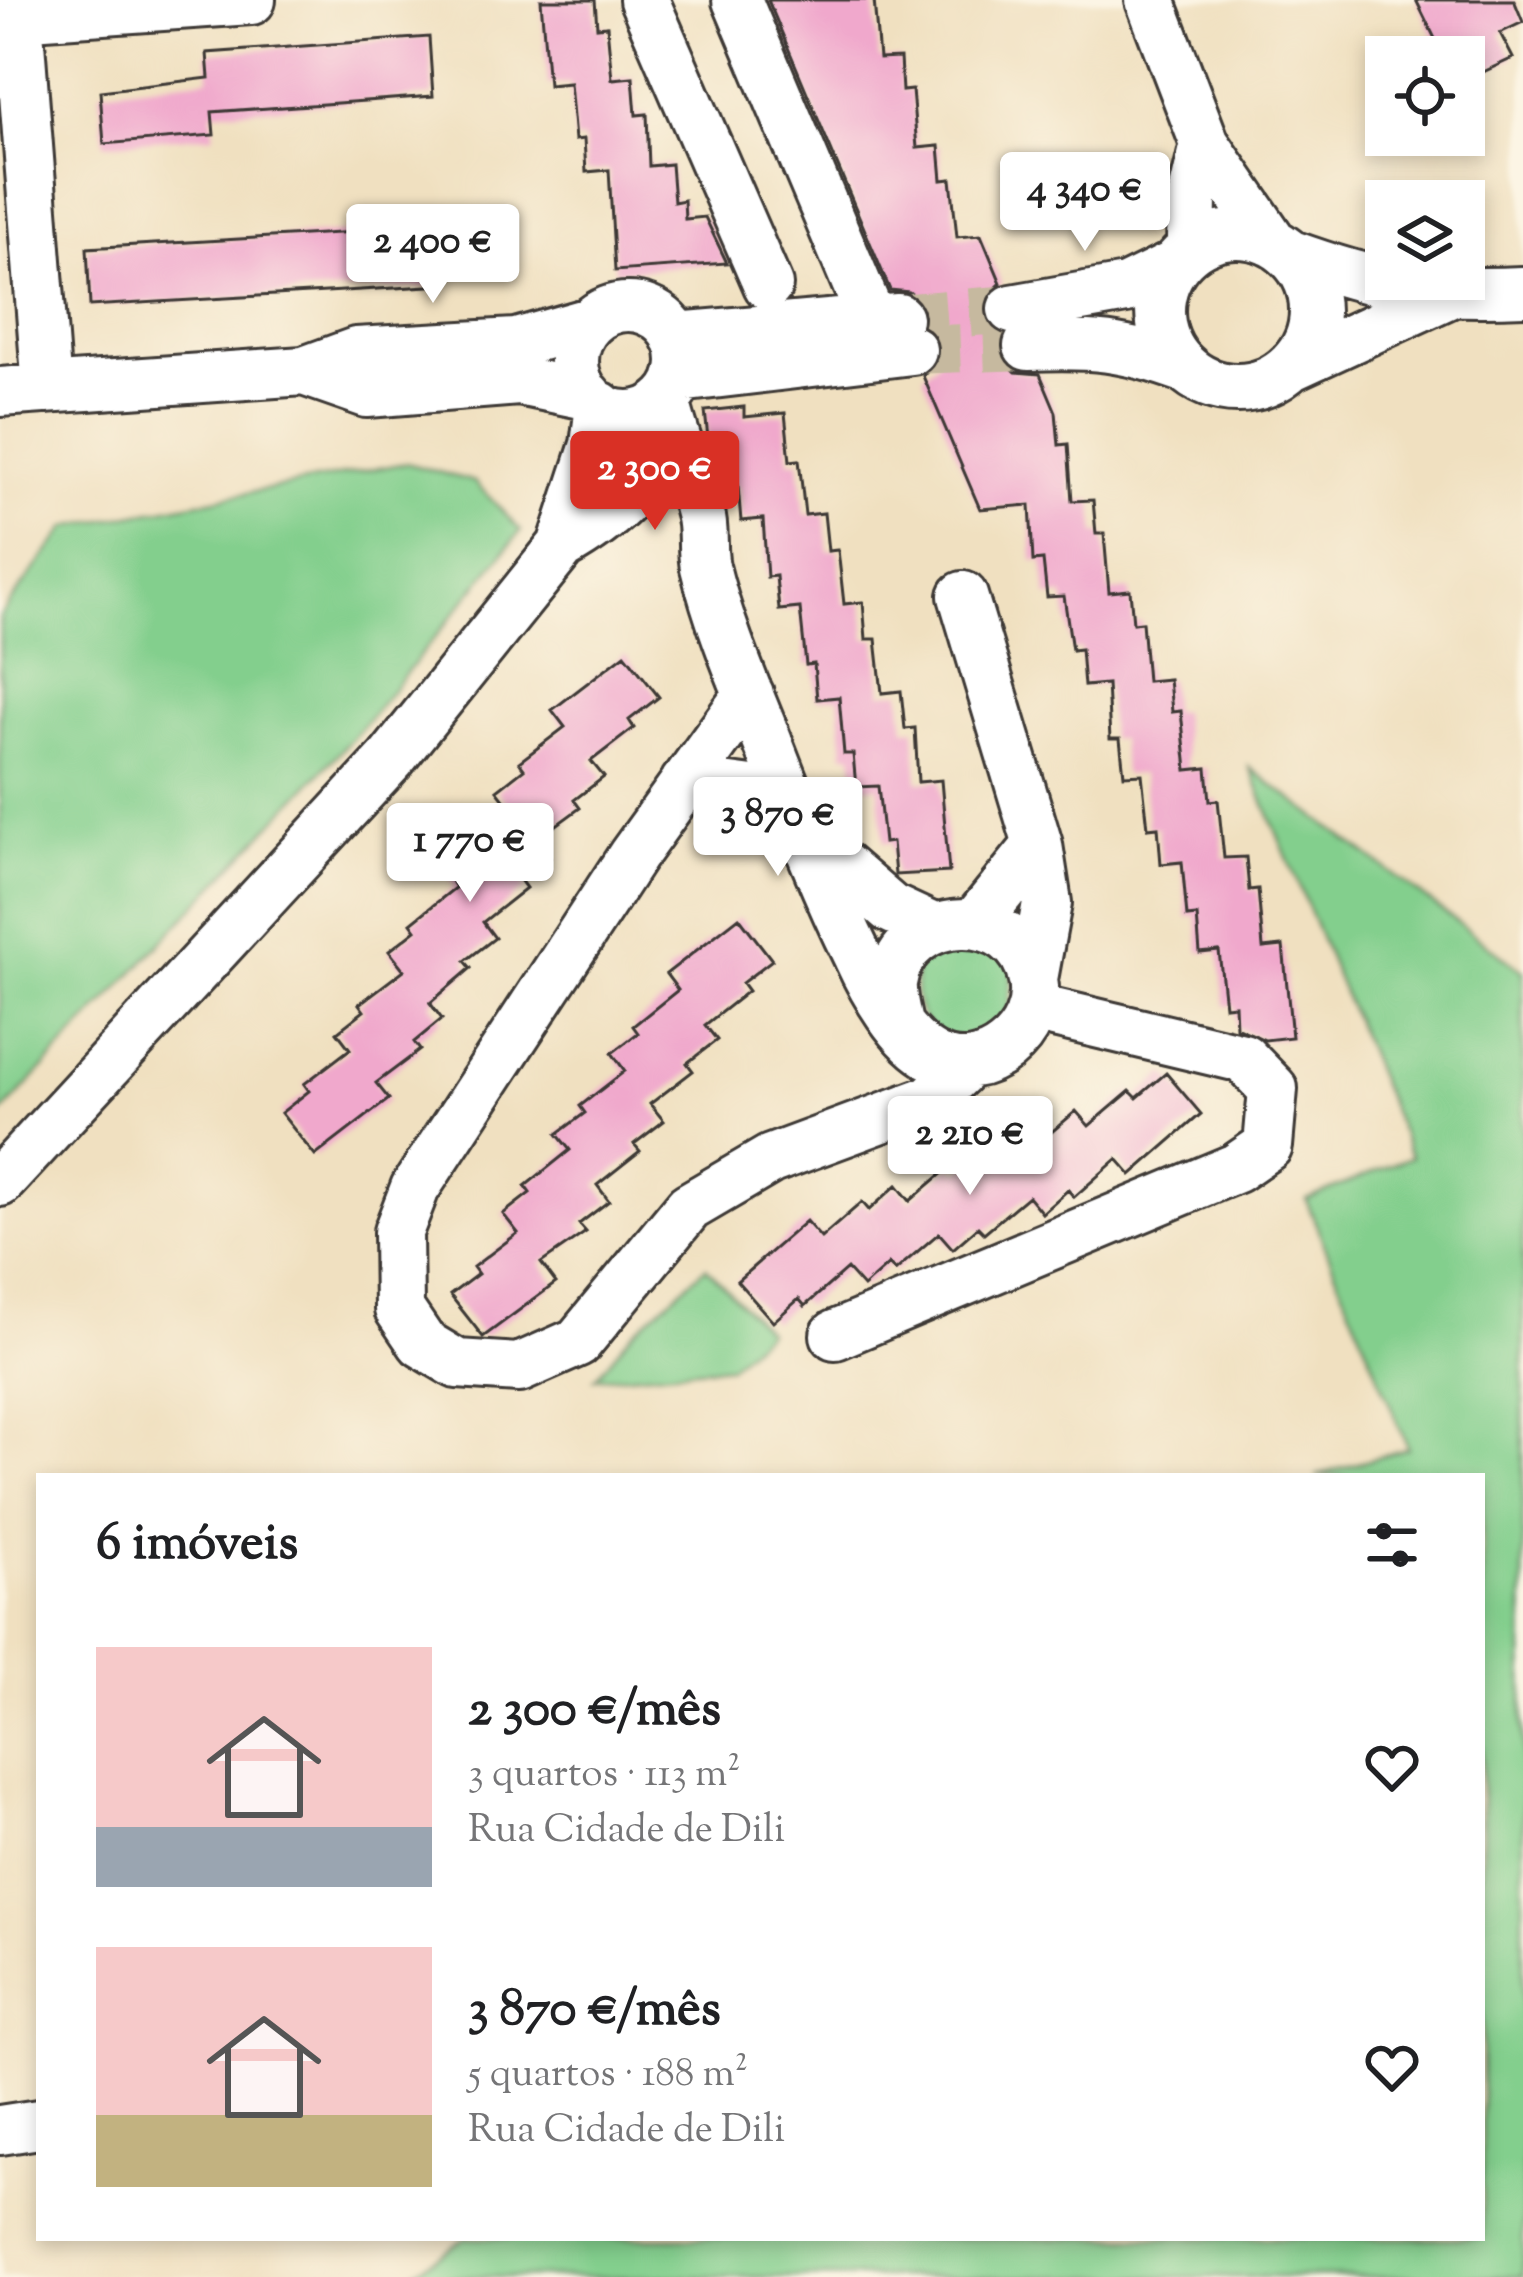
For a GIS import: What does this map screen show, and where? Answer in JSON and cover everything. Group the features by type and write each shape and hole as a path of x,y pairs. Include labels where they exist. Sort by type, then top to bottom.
{"street":[{"path":"250,0 9,17 23,391 304,371 356,352 516,343 590,322 605,311 640,308 668,324 674,388 701,516 704,564 748,694 796,814 859,960 897,1019 926,1052 968,1064"},
{"path":"644,0 768,285"},
{"path":"304,371 368,393 519,381 634,414 674,388 894,329 737,0"},
{"path":"1150,0 1205,144 1304,273 1314,308 1307,344 1294,365"},
{"path":"1184,368 1164,336 1160,317 1166,280 1183,256 1205,144"},
{"path":"1365,281 1231,234 1126,289 1020,328 1130,348 1227,388 1251,388 1437,300"},
{"path":"1485,293 1523,291"},
{"path":"0,1182 391,760 562,546 595,445 593,401 578,381 575,350 590,322"},
{"path":"562,546 609,520 635,494 674,388"},
{"path":"635,494 704,564"},
{"path":"748,694 415,1188 398,1232 399,1309 422,1343 457,1364 519,1368 578,1342 689,1207 771,1159 929,1100 968,1064 996,1057 1020,1036 1033,993 1047,903 1038,845 963,596"},
{"path":"685,782 796,814 890,908 1002,933 1022,953 1033,993"},
{"path":"897,1019 892,984 905,951 954,925 1038,845"},
{"path":"836,1335 1236,1168 1268,1146 1273,1089 1243,1058 1033,993"},
{"path":"0,2130 36,2124"}],"green space":[{"path":"406,463 475,482 521,531 360,730 0,1115 0,616 67,527"},
{"path":"1250,768 1523,971 1523,2277 406,2277 461,2241 1485,2241 1485,1473 1326,1473 1408,1448 1306,1200 1411,1157"},
{"path":"955,937 1013,961 1008,1028 960,1046 928,1024 916,995 917,967"},
{"path":"706,1267 767,1331 729,1366 595,1378 630,1335"}],"building":[{"path":"541,0 595,0 597,27 607,26 612,79 633,77 636,115 647,114 649,166 671,164 674,202 684,200 685,219 705,217 727,263 615,271 609,170 586,172 584,139 575,140 570,83 548,85"},
{"path":"768,0 874,0 879,59 900,58 902,91 912,90 917,148 939,146 942,180 951,179 957,237 981,235 1001,283 986,298 984,313 1002,336 1003,360 1016,372 1040,374 1056,412 1059,445 1068,444 1072,501 1093,500 1096,534 1104,534 1109,592 1130,590 1133,623 1142,622 1147,681 1169,679 1172,712 1181,711 1187,770 1207,768 1210,801 1218,800 1224,858 1246,857 1249,890 1258,889 1263,948 1283,946 1292,1037 1265,1040 1236,1027 1235,1005 1225,1006 1219,951 1200,953 1197,916 1187,917 1182,862 1161,864 1158,827 1148,828 1142,774 1124,775 1120,739 1110,739 1107,684 1084,686 1081,649 1072,650 1064,596 1047,597 1043,560 1033,561 1030,505 980,509 923,376 939,360 935,334 925,325 921,301 909,292 890,290"},
{"path":"1416,0 1514,0 1523,22 1500,33 1513,58 1485,71 1485,36 1434,36"},
{"path":"429,37 433,96 212,112 214,135 104,144 100,91 209,78 207,53"},
{"path":"441,227 445,285 90,306 87,248"},
{"path":"744,407 744,417 785,413 790,461 799,460 805,515 824,513 828,551 838,550 844,604 863,602 866,639 876,639 882,693 901,691 905,729 915,728 918,782 941,780 949,872 895,875 892,842 884,843 878,786 856,787 853,754 844,754 839,697 817,699 814,664 806,665 800,608 779,610 776,576 767,577 763,519 741,521 738,486 729,487 725,450 709,447 705,411"},
{"path":"625,654 659,697 629,720 634,728 591,761 604,777 574,800 580,808 536,840 550,858 520,880 526,888 483,922 495,938 465,961 471,968 430,1003 442,1019 414,1042 420,1050 376,1083 389,1099 315,1156 281,1113 309,1091 304,1084 350,1049 337,1032 364,1011 359,1004 404,970 389,951 416,930 411,923 456,887 444,871 471,850 466,843 511,808 497,790 524,769 519,762 565,727 552,710"},
{"path":"739,917 772,960 742,983 748,991 705,1025 717,1040 687,1063 693,1071 650,1104 664,1121 634,1144 640,1151 597,1185 609,1201 579,1224 586,1232 541,1263 556,1283 483,1337 450,1295 478,1274 473,1267 518,1233 503,1214 530,1193 525,1186 570,1150 557,1134 585,1113 580,1106 625,1071 612,1053 638,1033 633,1026 678,990 666,974"},
{"path":"1166,1073 1201,1114 1131,1175 1117,1159 1074,1197 1068,1190 1042,1213 1028,1196 984,1233 978,1227 953,1249 939,1233 895,1271 889,1264 863,1287 847,1269 805,1306 799,1299 773,1322 737,1281 806,1221 821,1238 862,1202 869,1210 897,1185 910,1201 952,1165 958,1172 986,1148 1000,1164 1041,1129 1047,1136 1076,1111 1089,1126 1130,1091 1137,1098"}],"tunnel":[{"path":"898,318 1012,309"},
{"path":"912,350 1028,346"}]}
